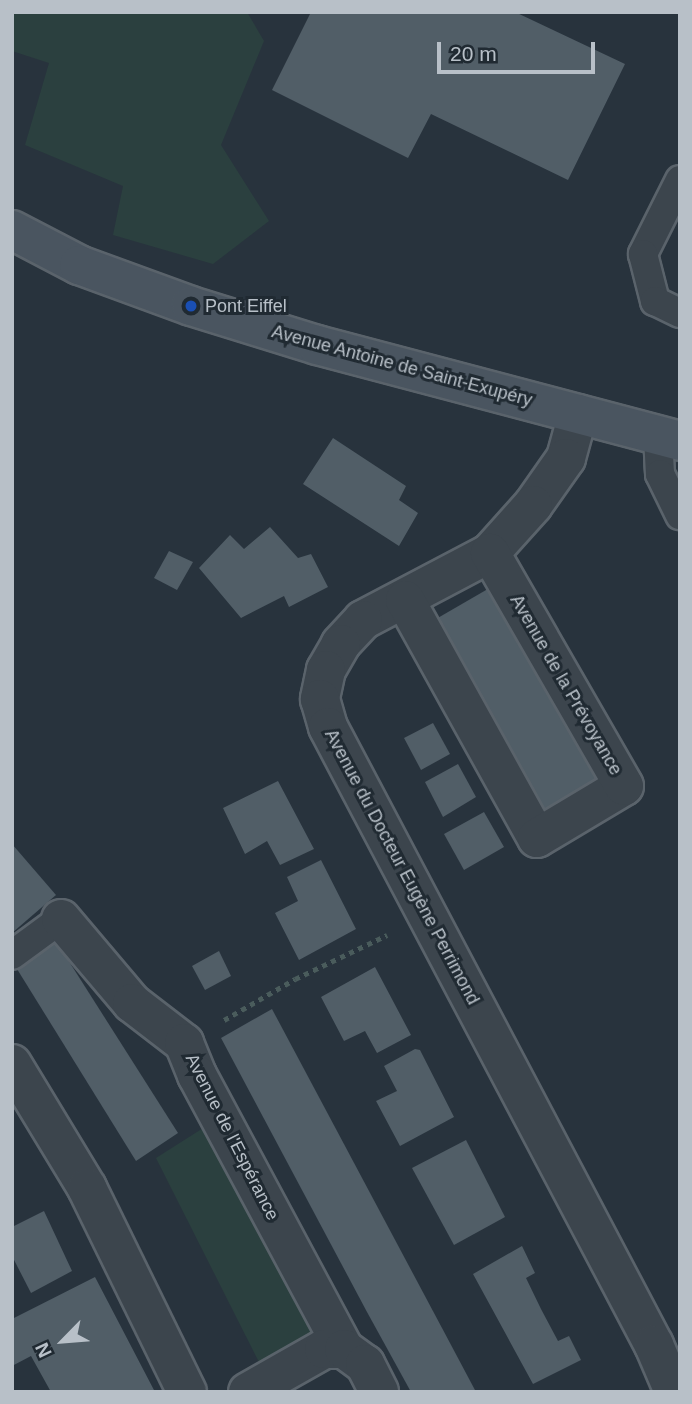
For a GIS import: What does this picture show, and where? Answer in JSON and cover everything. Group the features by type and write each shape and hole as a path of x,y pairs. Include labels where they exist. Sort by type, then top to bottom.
{"main road":[{"name":"Avenue Antoine de Saint-Exupéry","path":"12,230 79,265 191,306 317,345 669,438"}],"street":[{"name":"Avenue du Docteur Eugène Perrimond","path":"578,414 566,458 533,505 490,553 363,620 341,643 326,670 320,699 328,727 654,1345 674,1392"},
{"name":"Avenue de la Prévoyance","path":"405,600 537,838 624,786 490,553"},
{"name":"Avenue de l'Espérance","path":"61,919 132,1003 184,1043 197,1075 344,1349"},
{"path":"12,1064 87,1188 187,1392"},
{"path":"248,1392 324,1349 344,1349 365,1364 379,1392"}],"lane":[{"path":"680,180 643,254 655,301 680,313"},
{"path":"669,438 660,474 680,515"},
{"path":"12,954 61,919"}],"path":[{"path":"184,1043 295,979 427,915"}],"green space":[{"path":"12,12 247,12 264,41 221,145 269,221 213,264 113,235 123,186 25,145 49,63 12,51"},
{"path":"208,1125 318,1337 264,1372 156,1158"}],"building":[{"path":"311,12 515,12 625,64 568,180 431,114 408,158 272,90"},
{"path":"333,438 406,486 399,500 418,513 399,546 303,484"},
{"path":"270,527 298,558 311,554 328,587 289,607 284,596 241,618 199,568 230,535 244,549"},
{"path":"169,551 193,562 177,590 154,578"},
{"path":"493,586 604,780 546,812 436,619"},
{"path":"433,723 450,754 421,770 404,738"},
{"path":"458,764 476,797 443,817 425,782"},
{"path":"278,781 314,849 280,865 267,841 245,854 223,808"},
{"path":"484,812 504,847 464,870 444,834"},
{"path":"12,844 56,895 12,933"},
{"path":"321,860 356,929 299,960 275,913 298,901 287,877"},
{"path":"56,941 178,1133 136,1161 17,969"},
{"path":"219,951 231,976 205,990 192,966"},
{"path":"375,967 411,1035 377,1053 365,1031 344,1041 321,997"},
{"path":"272,1009 476,1392 411,1392 221,1038"},
{"path":"415,1049 420,1050 454,1117 400,1146 376,1101 397,1091 384,1066"},
{"path":"466,1140 505,1217 454,1245 412,1168"},
{"path":"44,1211 72,1271 31,1293 12,1256 12,1227"},
{"path":"522,1246 535,1273 526,1278 541,1309 558,1341 569,1336 581,1360 533,1384 473,1274"},
{"path":"95,1277 155,1392 51,1392 31,1356 12,1366 12,1319"}],"place":[{"name":"Pont Eiffel","path":"191,306"}]}
